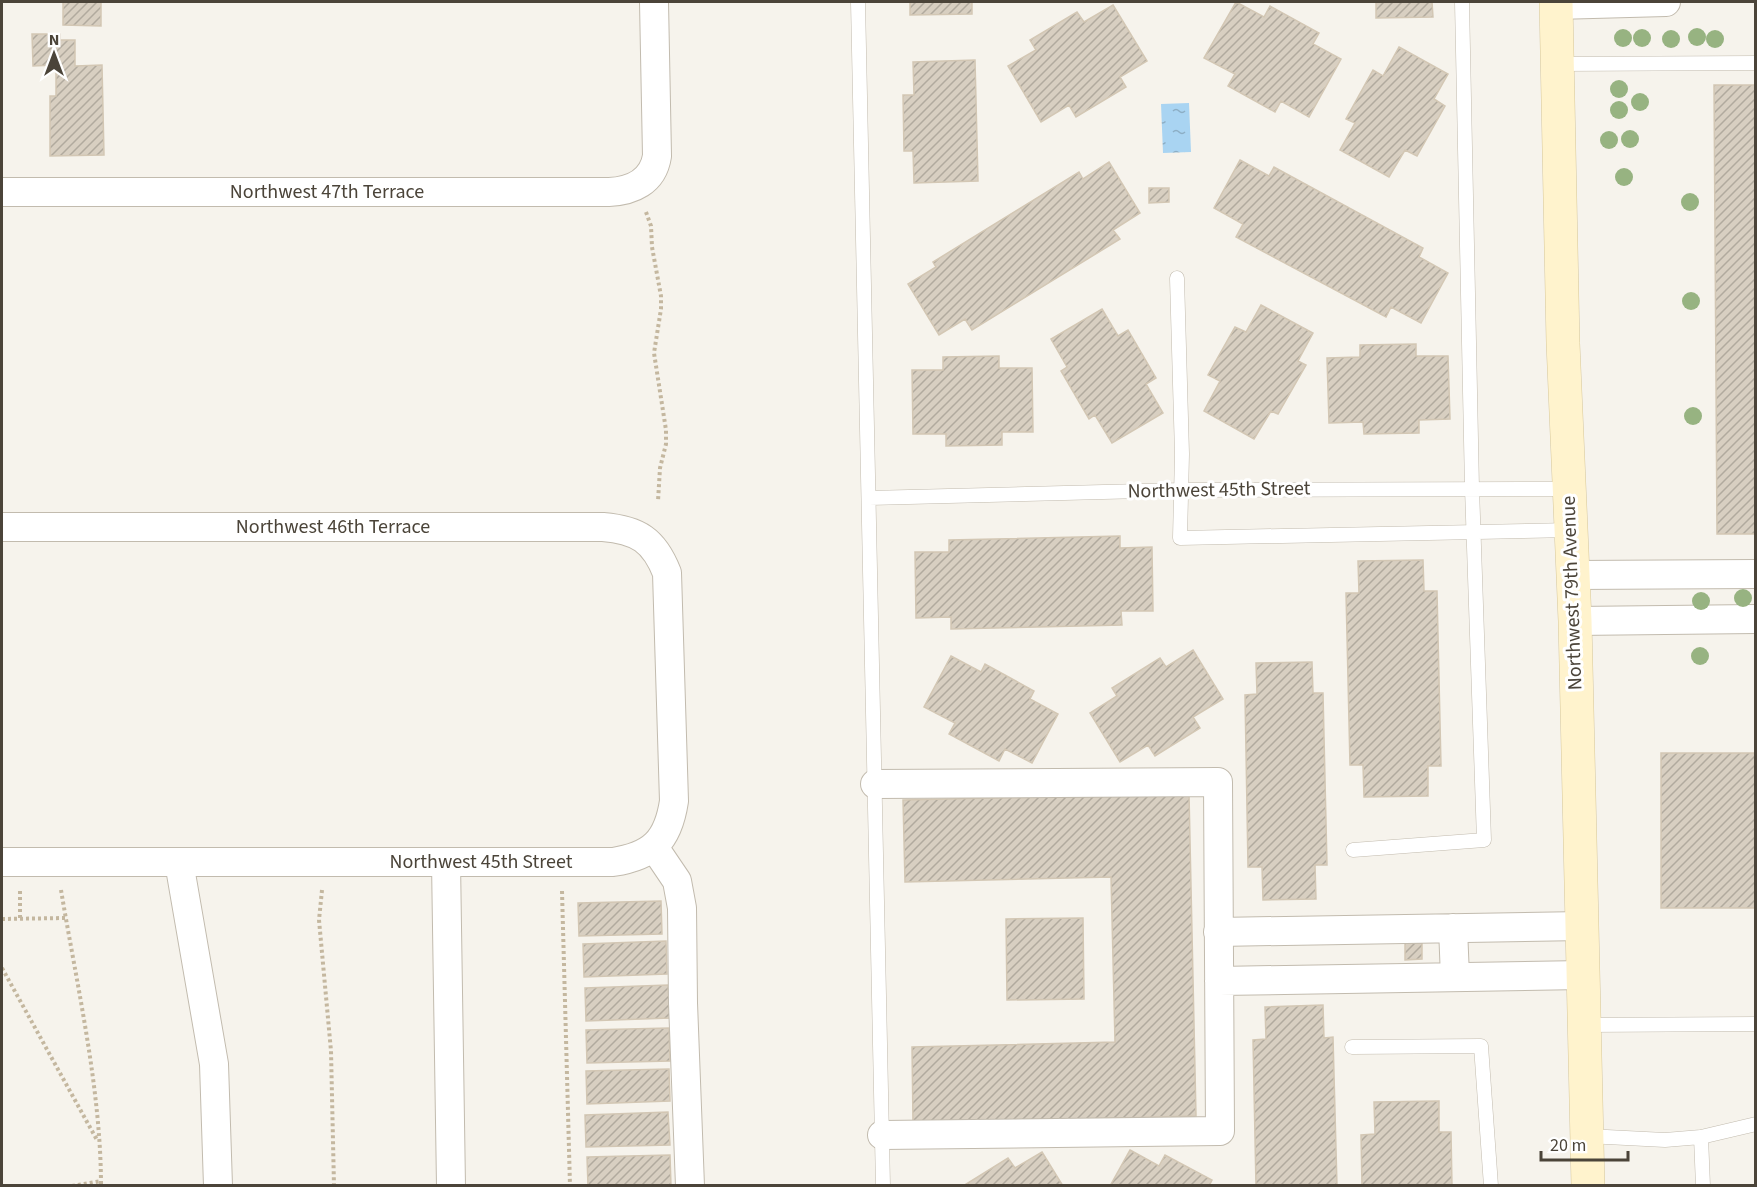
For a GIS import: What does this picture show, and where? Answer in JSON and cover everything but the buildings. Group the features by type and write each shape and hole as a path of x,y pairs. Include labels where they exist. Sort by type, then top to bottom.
{"main road":[{"name":"Northwest 79th Avenue","path":"1556,3 1569,489 1575,621 1588,1185"}],"street":[{"path":"645,190 656,164 658,147 654,2"},
{"path":"1556,3 1666,2"},
{"name":"Northwest 47th Terrace","path":"2,192 609,192 634,188 645,190"},
{"name":"Northwest 46th Terrace","path":"2,526 603,526 632,531 644,538 657,552 667,573 669,585 674,801 670,823 664,836 654,847"},
{"path":"1573,574 1755,574"},
{"path":"1575,621 1755,619"},
{"path":"875,784 1218,782 1220,1131 882,1135"},
{"path":"654,847 676,881 682,908 683,1014 690,1185"},
{"name":"Northwest 45th Street","path":"2,862 613,862 642,855 654,847"},
{"path":"179,862 214,1064 217,1089 218,1185"},
{"path":"446,862 451,1185"},
{"path":"1218,932 1582,926"},
{"path":"1453,928 1455,977"},
{"path":"1219,981 1583,975"}],"lane":[{"path":"858,2 883,1185"},
{"path":"1353,850 1484,840 1472,488 1462,2"},
{"path":"1557,64 1755,63"},
{"path":"1177,278 1182,454 1180,538 1571,530"},
{"name":"Northwest 45th Street","path":"869,498 1181,490 1569,489"},
{"path":"1584,1025 1755,1024"},
{"path":"1352,1047 1481,1046 1491,1185"},
{"path":"1587,1136 1665,1140 1701,1137 1755,1124"},
{"path":"1701,1137 1703,1185"}],"path":[{"path":"645,190 661,296 654,352 666,430 666,444 658,501"},
{"path":"20,890 20,919"},
{"path":"61,890 90,1061 101,1183 72,1185"},
{"path":"322,890 319,929 332,1063 334,1185"},
{"path":"562,891 570,1185"},
{"path":"2,919 66,918"},
{"path":"2,968 99,1142"}],"water":[{"path":"1189,103 1191,152 1163,153 1161,104"}]}
